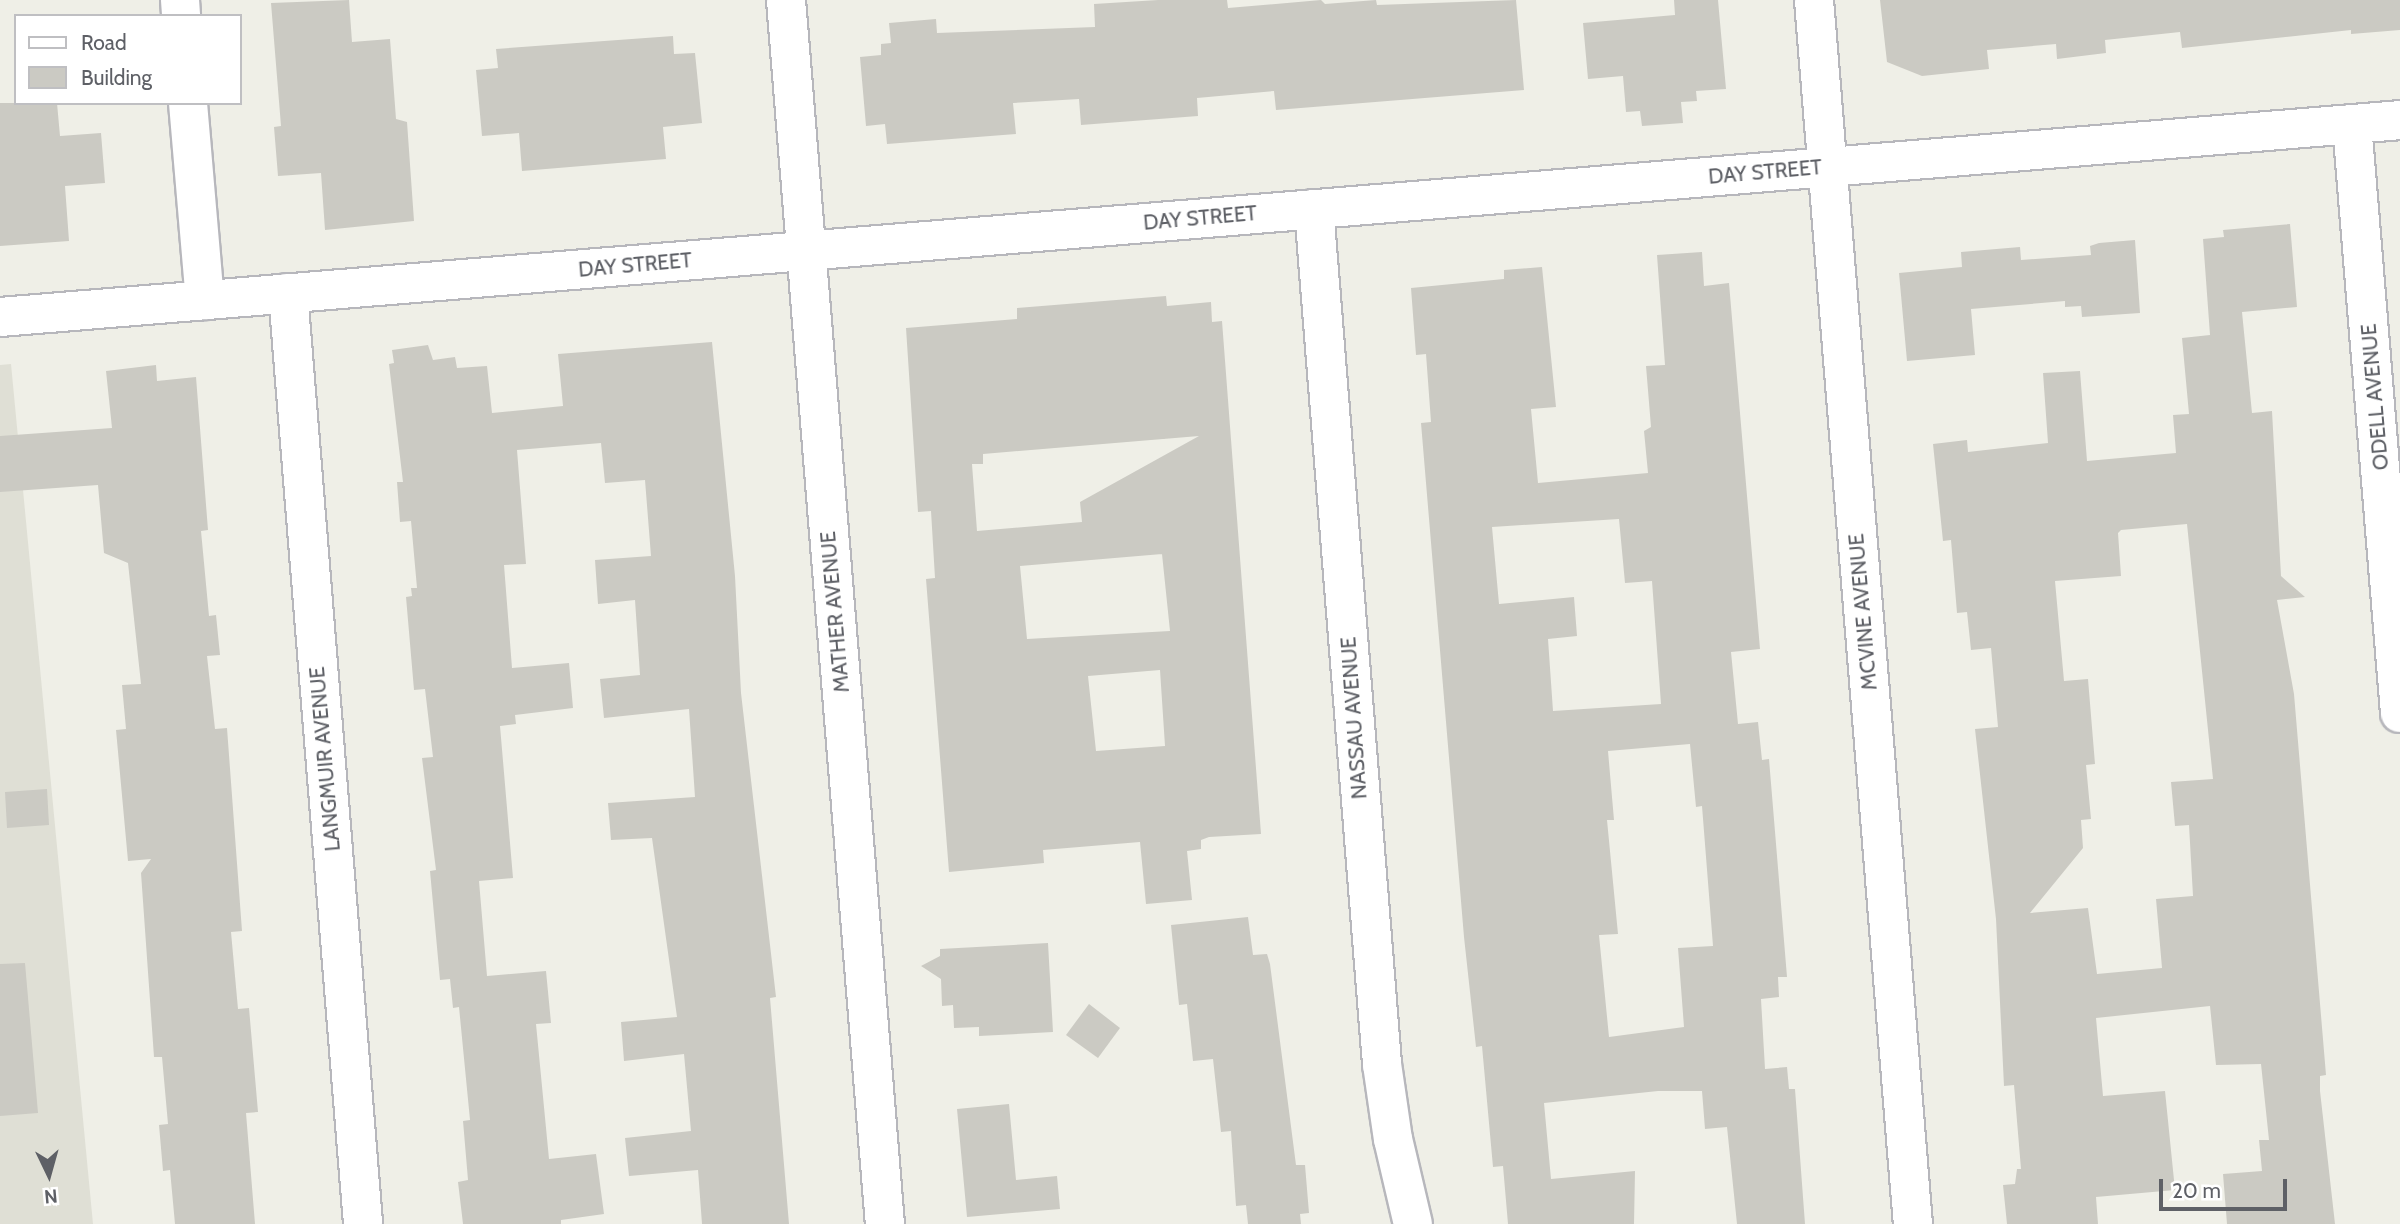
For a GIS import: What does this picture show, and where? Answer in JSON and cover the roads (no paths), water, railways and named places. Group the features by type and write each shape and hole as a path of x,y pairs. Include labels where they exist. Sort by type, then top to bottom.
{"street":[{"name":"MATHER AVENUE","path":"786,0 885,1224"},
{"name":"MCVINE AVENUE","path":"1814,0 1913,1224"},
{"path":"188,105 205,300"},
{"name":"DAY STREET","path":"0,317 2400,120"},
{"name":"ODELL AVENUE","path":"2352,124 2400,713"},
{"name":"NASSAU AVENUE","path":"1314,209 1382,1063 1393,1139 1413,1224"},
{"name":"LANGMUIR AVENUE","path":"288,293 363,1224"}]}
